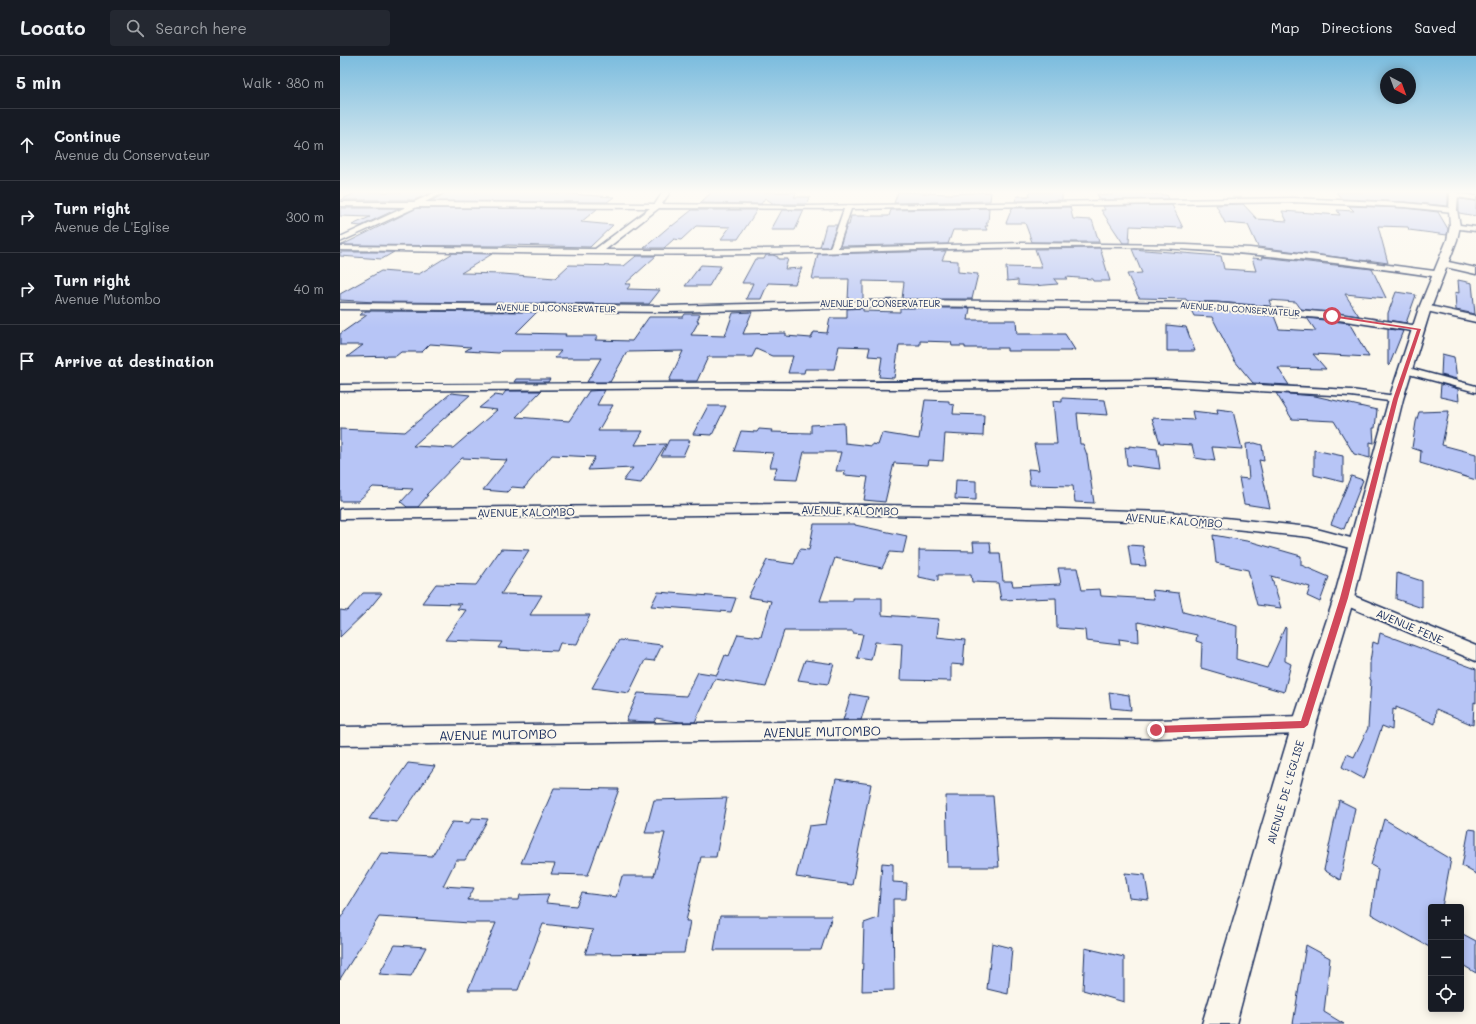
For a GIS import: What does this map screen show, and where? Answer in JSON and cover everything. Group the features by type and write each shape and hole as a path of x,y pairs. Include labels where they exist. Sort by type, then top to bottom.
{"street":[{"path":"599,250 616,237"},
{"path":"833,250 838,237"},
{"name":"AVENUE DE L'EGLISE","path":"1219,1024 1304,725 1344,598 1396,399 1425,308 1452,237"},
{"path":"340,248 686,252 1080,245 1188,247 1476,271"},
{"name":"AVENUE DU CONSERVATEUR","path":"340,306 667,309 902,302 1216,306 1332,316 1419,329"},
{"path":"1425,308 1476,319"},
{"path":"1405,370 1476,389"},
{"path":"340,388 726,385 903,386 1165,383 1351,392 1396,399"},
{"name":"AVENUE KALOMBO","path":"340,514 787,509 1169,517 1309,532 1357,545"},
{"name":"AVENUE FENE","path":"1344,598 1476,654"},
{"name":"AVENUE MUTOMBO","path":"340,736 1050,728 1156,730 1304,725"}],"building":[{"path":"358,237 600,237 590,247 507,245 342,245"},
{"path":"657,237 684,237 681,240 674,239 664,248 644,248"},
{"path":"722,237 739,237 738,239 721,239"},
{"path":"823,237 833,237 829,247 820,247"},
{"path":"843,237 950,237 948,244 840,246"},
{"path":"1030,237 1097,237 1099,242 1032,242"},
{"path":"1119,237 1129,237 1129,243 1123,243"},
{"path":"1254,237 1381,237 1388,263 1367,260 1368,261 1258,247"},
{"path":"1100,248 1110,281 1093,281 1092,279 1066,277 1067,279 1054,279 1058,284 1033,286 1018,285 1018,280 1007,281 1006,267 1042,268 1035,249"},
{"path":"1132,249 1221,256 1224,269 1256,271 1252,258 1263,259 1262,257 1372,269 1386,298 1345,294 1359,316 1301,309 1296,302 1269,300 1271,306 1187,301 1186,299 1139,298 1127,274 1142,273"},
{"path":"946,251 942,260 958,261 958,272 978,274 972,299 902,299 904,282 863,281 863,300 848,300 849,279 812,279 818,254"},
{"path":"340,252 394,252 382,259 340,256"},
{"path":"453,253 492,254 461,273 503,274 555,278 569,265 624,266 636,256 656,256 625,284 631,284 627,289 660,290 649,304 375,302 340,300 340,294 381,271 419,274"},
{"path":"766,255 773,255 778,257 778,259 788,259 785,269 802,268 795,284 768,283 761,299 746,299 753,283 742,283 755,259 764,259"},
{"path":"701,265 721,266 709,286 685,286"},
{"path":"1458,280 1472,283 1475,314 1456,310 1455,292 1459,293"},
{"path":"1396,292 1416,295 1406,323 1388,320 1388,313"},
{"path":"863,308 863,311 900,312 900,308 970,308 968,320 1016,320 1017,334 1065,334 1075,350 1007,351 1007,348 965,348 965,346 952,346 951,342 920,341 920,345 899,345 894,378 879,377 882,357 868,356 870,347 839,346 834,369 805,369 804,373 788,373 793,356 772,356 756,349 752,357 708,357 697,381 669,381 683,351 627,352 610,382 587,382 601,358 555,358 561,351 501,351 499,353 465,351 471,347 430,344 422,352 401,352 396,356 347,357 363,345 340,345 340,334 367,315 359,315 366,311 537,312 516,333 566,334 565,336 598,336 595,340 632,341 649,317 683,317 685,314 700,314 697,321 699,321 691,335 725,336 733,313 752,312 743,334 786,333 786,336 811,338 814,332 827,333 830,318 847,318 847,309"},
{"path":"1191,310 1216,310 1274,316 1279,329 1316,331 1307,318 1349,323 1369,357 1313,354 1326,369 1278,368 1289,385 1253,383 1234,360 1212,317 1194,316"},
{"path":"1167,325 1186,327 1195,351 1167,351"},
{"path":"1388,329 1403,331 1389,366 1388,365"},
{"path":"1442,354 1454,357 1457,379 1441,375"},
{"path":"516,379 550,379 548,382 514,382"},
{"path":"1441,384 1458,389 1459,401 1440,397"},
{"path":"605,390 597,405 613,405 598,431 643,431 635,445 666,444 641,483 623,481 633,468 588,470 595,457 552,455 524,488 512,487 507,492 483,490 507,460 462,458 426,495 428,495 418,507 407,507 401,502 413,489 373,487 358,501 340,501 340,429 405,432 451,393 470,395 413,446 453,448 497,410 479,408 495,395 502,396 506,391 541,391 516,417 569,421 589,391"},
{"path":"1276,393 1315,396 1377,410 1375,428 1373,428 1374,443 1370,442 1370,458 1354,454 1334,421 1292,419"},
{"path":"1062,398 1105,400 1108,415 1077,413 1080,444 1083,444 1087,455 1094,503 1075,502 1073,486 1030,485 1028,469 1039,470 1034,444 1057,444 1053,401 1062,402"},
{"path":"925,400 949,401 949,404 954,405 953,414 984,415 983,436 945,434 943,461 929,460 928,465 894,463 885,502 864,500 868,477 844,475 845,471 836,471 841,452 804,452 797,480 773,479 777,467 770,467 774,453 734,451 741,431 757,432 759,429 772,430 771,432 811,433 811,425 844,423 845,443 872,446 872,444 878,445 882,433 919,439"},
{"path":"708,406 726,406 712,435 693,434"},
{"path":"1217,409 1233,411 1242,449 1212,447 1215,461 1195,458 1192,445 1160,443 1152,418 1194,420 1192,411 1218,414"},
{"path":"1449,411 1442,445 1476,454 1476,480 1420,463 1421,451 1412,448 1419,412"},
{"path":"669,440 690,440 683,456 661,456"},
{"path":"1255,443 1262,445 1264,461 1259,460 1270,508 1244,504 1239,478 1249,479 1246,444"},
{"path":"1129,446 1157,449 1160,469 1127,465 1125,447 1129,448"},
{"path":"1314,450 1343,456 1343,482 1314,475"},
{"path":"1351,476 1363,480 1344,529 1331,524"},
{"path":"956,480 976,481 976,500 955,499"},
{"path":"814,524 855,524 907,536 903,553 890,552 882,568 835,558 820,601 853,601 853,598 882,598 882,615 939,619 937,637 965,640 963,665 951,664 951,681 900,680 902,644 875,642 871,660 857,658 863,634 853,633 853,631 784,631 766,687 715,679 695,722 680,722 656,718 654,722 626,721 638,693 686,696 698,672 717,675 725,655 729,656 738,634 761,637 771,601 748,597 767,560 794,564 800,549 809,550"},
{"path":"1213,535 1252,542 1301,556 1301,565 1329,577 1320,602 1307,596 1310,587 1271,576 1281,608 1257,605 1248,570 1216,563"},
{"path":"973,542 990,542 991,553 1000,553 1003,581 1012,581 1013,586 1061,584 1058,568 1077,568 1082,590 1100,589 1101,596 1154,599 1152,590 1179,593 1183,612 1237,626 1236,659 1267,668 1285,627 1285,661 1291,664 1284,692 1201,668 1202,643 1196,641 1197,635 1138,622 1139,642 1119,639 1120,645 1086,641 1085,630 1057,628 1056,598 1001,600 998,583 972,582 971,575 938,575 938,581 919,577 919,550 974,551"},
{"path":"1128,545 1143,546 1146,566 1131,565"},
{"path":"501,549 529,550 501,594 542,595 530,615 590,615 577,644 560,643 557,651 498,648 502,642 445,640 466,610 457,609 461,604 422,603 436,584 476,585"},
{"path":"1397,573 1422,581 1422,608 1396,599"},
{"path":"658,592 736,598 731,612 651,606"},
{"path":"363,593 382,593 369,609 340,637 340,610 347,611"},
{"path":"1380,633 1476,669 1476,703 1474,702 1473,725 1436,709 1435,724 1396,707 1396,710 1393,709 1392,730 1382,726 1364,779 1342,767 1347,754 1354,757 1368,728 1371,680 1370,662 1373,642 1378,644"},
{"path":"619,640 662,645 654,661 645,660 629,693 592,688"},
{"path":"805,660 834,664 828,684 798,680"},
{"path":"1109,692 1129,695 1131,710 1111,708"},
{"path":"851,694 868,697 861,720 843,720"},
{"path":"408,763 435,766 397,822 369,819"},
{"path":"836,779 871,784 852,885 796,877 809,826 826,824"},
{"path":"554,788 619,789 588,875 551,874 555,864 521,863"},
{"path":"946,796 993,796 999,867 948,867"},
{"path":"727,798 716,857 701,857 686,921 690,921 684,953 585,954 593,930 543,924 518,990 468,990 496,923 470,923 379,917 340,979 340,919 381,853 432,856 452,822 469,823 472,818 488,819 465,860 456,860 443,886 474,888 468,900 519,900 520,895 549,894 546,903 576,906 582,893 616,897 622,876 654,876 665,833 645,833 654,800"},
{"path":"1339,800 1355,808 1340,880 1324,870"},
{"path":"1384,819 1451,859 1443,904 1428,904 1428,946 1371,914 1378,869 1371,865"},
{"path":"1469,829 1476,830 1476,874 1462,866"},
{"path":"882,863 893,864 893,882 907,883 906,899 893,899 894,990 862,991 864,923 878,918"},
{"path":"1125,873 1145,875 1149,900 1129,898"},
{"path":"720,916 832,916 821,950 714,950"},
{"path":"1464,935 1476,941 1476,973 1464,966"},
{"path":"992,943 1012,948 1008,994 987,989"},
{"path":"395,945 426,947 411,976 379,974"},
{"path":"1306,945 1330,958 1324,1012 1344,1024 1293,1024"},
{"path":"1085,948 1124,957 1124,1002 1083,990"}],"route":[{"path":"1156,730 1304,725 1344,598 1396,399 1419,329 1332,316"}]}
